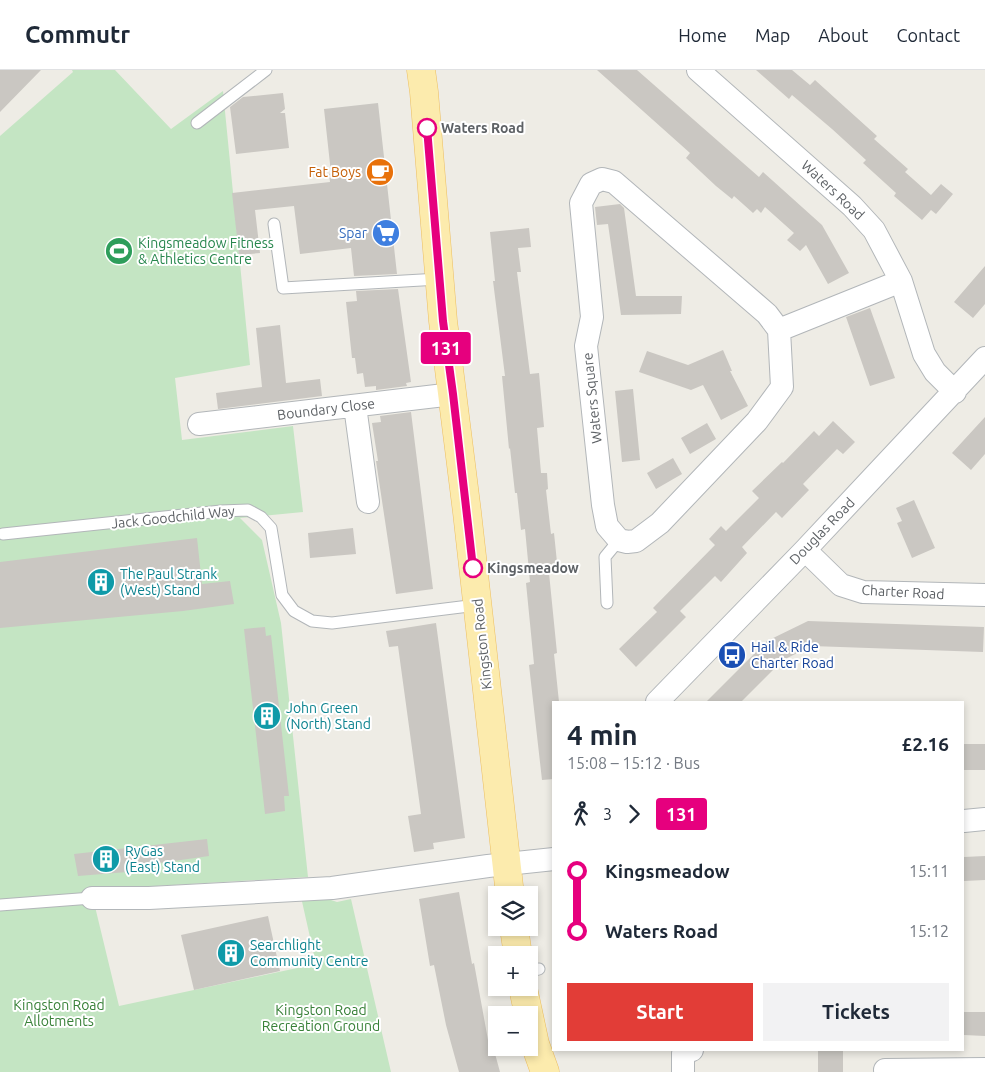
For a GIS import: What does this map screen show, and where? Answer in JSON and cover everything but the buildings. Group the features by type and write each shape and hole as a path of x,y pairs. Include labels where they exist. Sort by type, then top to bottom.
{"main road":[{"name":"Kingston Road","path":"420,70 424,92 443,326 453,394 509,886"},
{"path":"530,996 536,1044 545,1072"}],"street":[{"name":"Waters Road","path":"698,70 852,206 874,230 901,281 924,354 935,372 955,392"},
{"name":"Waters Square","path":"619,540 607,526 603,505 586,346 592,317 581,203 591,184 602,179 614,182 767,314 779,330"},
{"path":"619,540 627,542 636,541 660,523 757,421 782,387 779,330 901,281"},
{"name":"Douglas Road","path":"658,701 805,550 985,358"},
{"name":"Boundary Close","path":"200,424 453,394"},
{"path":"355,406 368,502"},
{"name":"Charter Road","path":"805,550 841,584 863,592 985,595"},
{"path":"964,821 985,819"},
{"path":"92,898 149,898 332,888 552,859"},
{"path":"683,1072 683,1053 689,1051"},
{"path":"884,1070 985,1069"}],"lane":[{"path":"197,123 266,70"},
{"path":"274,224 283,288 439,279"},
{"name":"Jack Goodchild Way","path":"4,534 222,511 248,510 261,517 271,528 282,595 294,611 312,621 332,624 477,605"},
{"path":"607,603 605,557 619,540"},
{"path":"0,905 92,898"}],"green space":[{"path":"72,70 115,70 171,129 223,91 250,365 175,378 182,440 293,426 303,512 240,518 262,540 281,623 308,877 91,890 119,1006 316,964 301,897 322,897 337,902 351,899 391,1072 0,1072 0,136 73,72"}],"bus line":[{"name":"131","path":"427,128 443,321 473,568"}],"place":[{"name":"Waters Road","path":"427,128"},
{"name":"Fat Boys","path":"380,172"},
{"name":"Spar","path":"386,233"},
{"name":"Kingsmeadow Fitness & Athletics Centre","path":"119,251"},
{"name":"Kingsmeadow","path":"473,568"},
{"name":"The Paul Strank (West) Stand","path":"101,582"},
{"name":"Hail & Ride Charter Road","path":"732,655"},
{"name":"John Green (North) Stand","path":"267,716"},
{"name":"RyGas (East) Stand","path":"106,859"},
{"name":"Searchlight Community Centre","path":"231,953"}],"park label":[{"name":"Kingston Road Allotments","path":"59,1014"},
{"name":"Kingston Road Recreation Ground","path":"321,1018"}]}
